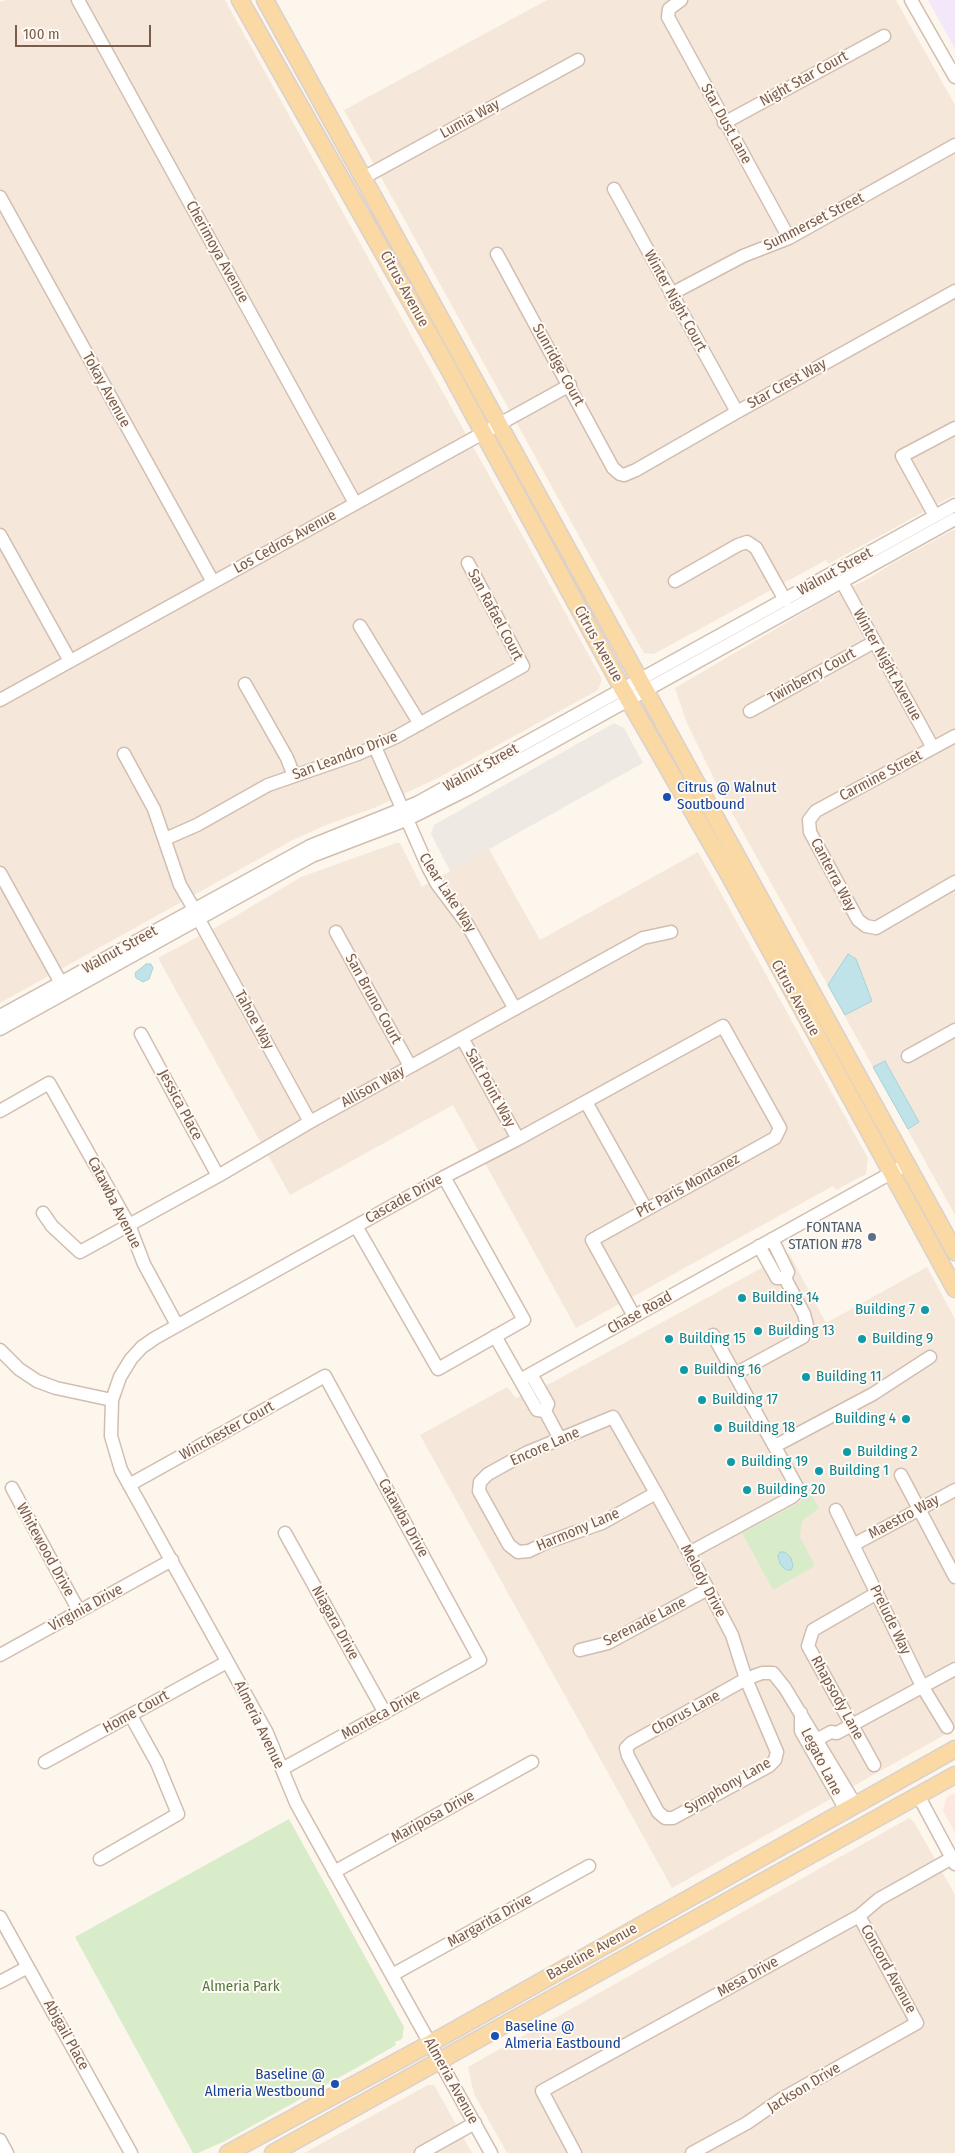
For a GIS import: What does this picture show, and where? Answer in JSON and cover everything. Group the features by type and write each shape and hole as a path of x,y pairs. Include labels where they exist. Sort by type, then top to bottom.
{"main road":[{"name":"Citrus Avenue","path":"240,0 330,156 626,695 728,873 955,1289"},
{"name":"Citrus Avenue","path":"265,0 955,1250"},
{"name":"Baseline Avenue","path":"228,2153 430,2044 955,1749"},
{"name":"Baseline Avenue","path":"273,2153 955,1775"}],"street":[{"name":"Cherimoya Avenue","path":"78,0 355,503"},
{"name":"Star Dust Lane","path":"681,0 669,8 668,17 724,123 789,238"},
{"path":"911,0 955,77"},
{"name":"Night Star Court","path":"724,123 884,36"},
{"name":"Lumia Way","path":"363,178 578,60"},
{"name":"Summerset Street","path":"671,294 743,256 789,238 955,145"},
{"name":"Winter Night Court","path":"614,189 736,412"},
{"name":"Tokay Avenue","path":"0,198 213,582"},
{"name":"Sunridge Court","path":"497,254 570,385 613,468 620,474"},
{"name":"Star Crest Way","path":"620,474 624,475 636,470 736,412 955,292"},
{"name":"Los Cedros Avenue","path":"0,700 570,385"},
{"path":"935,516 902,456 955,428"},
{"name":"Walnut Street","path":"0,1029 310,846 404,815 626,695 785,600 955,505"},
{"name":"Walnut Street","path":"642,685 842,582 955,519"},
{"path":"0,535 70,661"},
{"path":"675,581 738,545 747,542 756,548 785,600"},
{"name":"San Rafael Court","path":"468,564 523,666"},
{"name":"Winter Night Avenue","path":"842,582 933,748"},
{"path":"360,626 420,724"},
{"name":"Twinberry Court","path":"750,711 874,642"},
{"name":"San Leandro Drive","path":"165,839 197,825 268,786 375,747 523,666"},
{"path":"245,684 287,758 294,776"},
{"name":"Carmine Street","path":"809,820 816,811 955,736"},
{"name":"Clear Lake Way","path":"375,747 404,815 437,884 467,924 515,1009"},
{"name":"Tahoe Way","path":"124,754 154,809 180,885 310,1122"},
{"name":"Canterra Way","path":"809,820 810,832 858,920 866,926 876,928 955,882"},
{"path":"0,873 61,983"},
{"name":"Walnut Street","path":"0,1016 196,914"},
{"name":"San Bruno Court","path":"336,932 410,1066"},
{"name":"Allison Way","path":"43,1213 52,1226 80,1252 218,1176 410,1066 643,938 670,932"},
{"name":"Cascade Drive","path":"112,1400 120,1377 136,1353 147,1343 444,1177 518,1139 724,1026 780,1128"},
{"path":"908,1056 955,1030"},
{"name":"Jessica Place","path":"142,1034 218,1176"},
{"name":"Salt Point Way","path":"462,1038 518,1139"},
{"name":"Catawba Avenue","path":"0,1111 49,1083 129,1225 144,1264 177,1325"},
{"path":"586,1102 646,1210"},
{"name":"Pfc Paris Montanez","path":"634,1316 592,1240 775,1138 780,1128"},
{"name":"Chase Road","path":"525,1377 906,1164"},
{"path":"356,1226 438,1369 524,1320 444,1177"},
{"path":"735,1374 803,1337 807,1325 804,1314 786,1281 788,1272 772,1240"},
{"path":"759,1246 777,1278 786,1281"},
{"path":"689,1553 792,1497 797,1492 797,1486 713,1335"},
{"path":"495,1336 525,1377 548,1404 545,1411 560,1439"},
{"path":"1,1353 28,1376 46,1384 112,1400"},
{"path":"774,1446 872,1394 930,1357"},
{"name":"Winchester Court","path":"129,1485 325,1376"},
{"name":"Catawba Drive","path":"325,1376 480,1660"},
{"name":"Almeria Avenue","path":"112,1400 110,1424 113,1449 129,1485 267,1733 296,1803 491,2153"},
{"name":"Encore Lane","path":"480,1482 488,1474 526,1453 613,1417"},
{"name":"Melody Drive","path":"613,1417 689,1553 732,1635 746,1679 777,1752"},
{"path":"901,1475 955,1577"},
{"name":"Harmony Lane","path":"480,1482 479,1491 509,1545 518,1552 530,1551 545,1543 602,1523 656,1493"},
{"name":"Whitewood Drive","path":"12,1488 79,1611"},
{"name":"Maestro Way","path":"853,1544 955,1490"},
{"name":"Prelude Way","path":"836,1510 922,1686 947,1727"},
{"name":"Niagara Drive","path":"286,1533 384,1713"},
{"name":"Virginia Drive","path":"0,1655 172,1560"},
{"name":"Serenade Lane","path":"580,1650 608,1643 708,1589"},
{"name":"Rhapsody Lane","path":"874,1765 808,1646 813,1630 877,1593"},
{"name":"Monteca Drive","path":"282,1769 480,1660"},
{"name":"Home Court","path":"45,1762 227,1662"},
{"path":"817,1745 836,1740 837,1733 955,1668"},
{"name":"Chorus Lane","path":"626,1748 631,1743 746,1679 762,1673"},
{"name":"Legato Lane","path":"762,1673 773,1673 786,1688 801,1714 802,1731 817,1745 851,1807"},
{"path":"100,1859 178,1814 157,1764 131,1716"},
{"name":"Symphony Lane","path":"626,1748 628,1756 658,1812 665,1818 673,1818 768,1766 775,1760 777,1752"},
{"name":"Mariposa Drive","path":"334,1872 532,1762"},
{"path":"918,1795 953,1861"},
{"name":"Mesa Drive","path":"575,2153 542,2091 858,1916 879,1899 953,1861"},
{"name":"Margarita Drive","path":"392,1975 589,1866"},
{"name":"Concord Avenue","path":"858,1916 917,2023"},
{"name":"Abigail Place","path":"0,1917 131,2153"},
{"path":"0,1982 28,1967"},
{"name":"Jackson Drive","path":"692,2153 747,2122 783,2098 917,2023"},
{"path":"420,2153 475,2123"},
{"path":"0,2140 7,2153"}],"shaded area":[{"path":"6,0 225,0 602,679 598,690 438,778 374,808 326,825 291,841 0,1003 0,2"},
{"path":"547,0 896,0 955,105 955,495 828,564 826,560 654,654 644,653 633,634 344,110"},
{"path":"928,0 955,0 955,49"},
{"path":"955,529 955,1215 720,791 686,721 675,688 825,600 866,580"},
{"path":"614,723 624,728 643,763 450,871 431,834 434,825"},
{"path":"400,843 422,887 489,849 540,940 698,852 868,1158 866,1174 836,1190 833,1186 576,1328 453,1105 290,1195 158,958 222,924 301,877"},
{"path":"789,1253 826,1323 927,1267 955,1319 955,1729 672,1888 420,1435 507,1387 516,1398 553,1382"},
{"path":"955,1793 955,1833 943,1811 946,1798"},
{"path":"909,1818 914,1822 955,1895 955,2153 507,2153 474,2094 468,2067"},
{"path":"428,2085 434,2085 472,2153 304,2153"}],"green space":[{"path":"806,1490 809,1490 819,1508 802,1521 800,1537 815,1566 773,1590 742,1533 799,1503 804,1498"},
{"name":"Almeria Park","path":"289,1819 404,2027 402,2039 395,2042 396,2045 358,2067 225,2141 198,2153 193,2153 75,1937"}],"water":[{"path":"848,954 856,959 872,1001 845,1015 828,985"},
{"path":"146,964 151,964 153,968 149,979 143,982 136,978 135,973"},
{"path":"885,1061 919,1122 908,1129 873,1067"},
{"path":"780,1552 785,1552 791,1558 793,1566 791,1570 786,1570 780,1564 778,1556"}],"place":[{"name":"Citrus @ Walnut Soutbound","path":"667,797"},
{"name":"FONTANA STATION #78","path":"872,1237"},
{"name":"Building 14","path":"742,1298"},
{"name":"Building 7","path":"925,1310"},
{"name":"Building 13","path":"758,1331"},
{"name":"Building 15","path":"669,1339"},
{"name":"Building 9","path":"862,1339"},
{"name":"Building 16","path":"684,1370"},
{"name":"Building 11","path":"806,1377"},
{"name":"Building 17","path":"702,1400"},
{"name":"Building 4","path":"906,1419"},
{"name":"Building 18","path":"718,1428"},
{"name":"Building 2","path":"847,1452"},
{"name":"Building 19","path":"731,1462"},
{"name":"Building 1","path":"819,1471"},
{"name":"Building 20","path":"747,1490"},
{"name":"Baseline @ Almeria Eastbound","path":"495,2036"},
{"name":"Baseline @ Almeria Westbound","path":"335,2084"}]}
